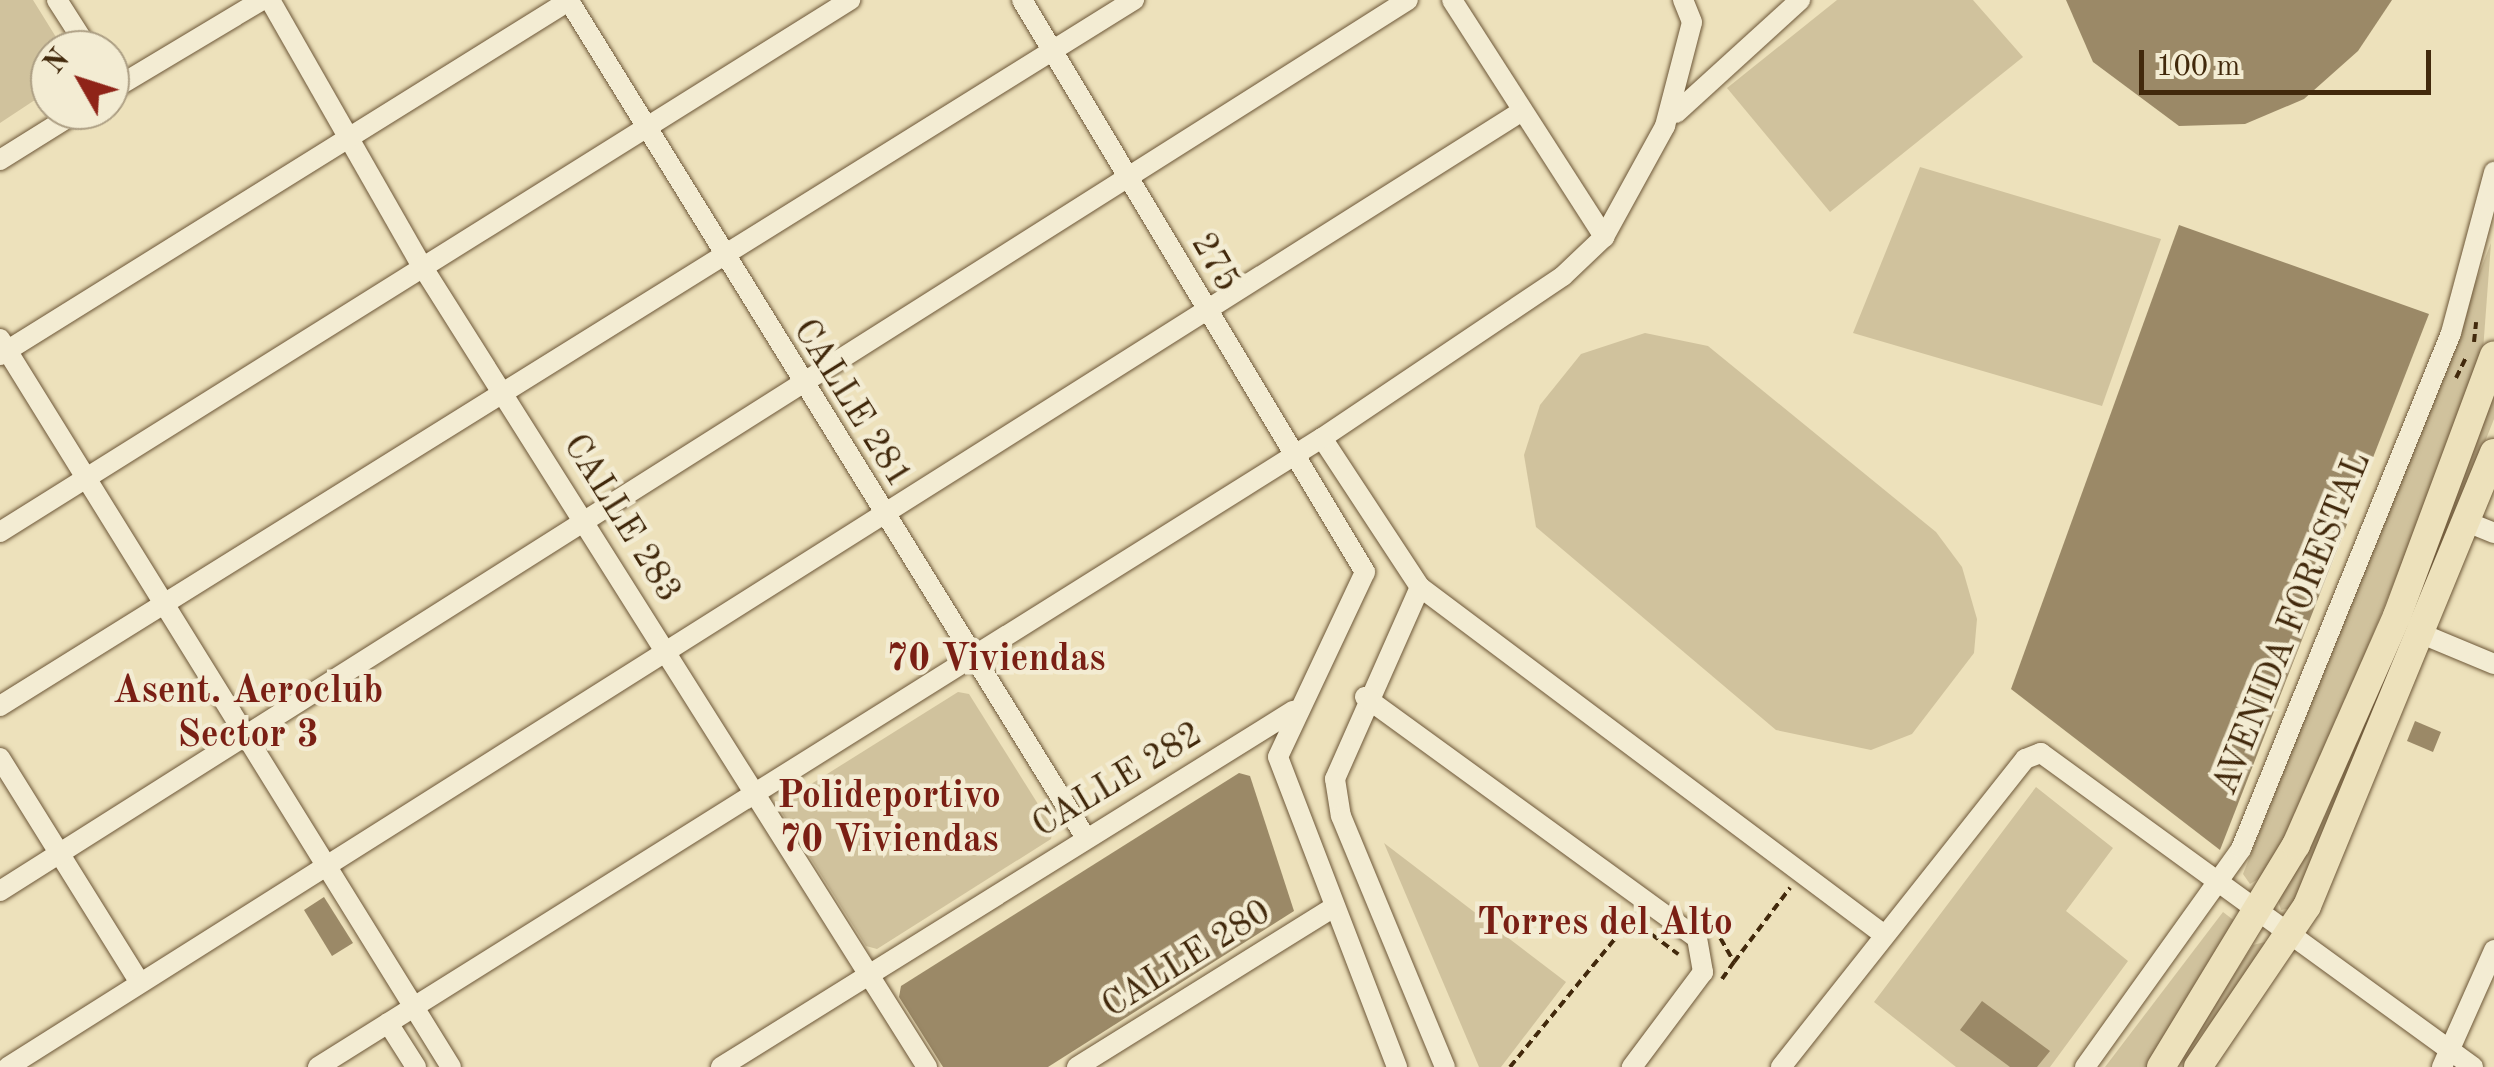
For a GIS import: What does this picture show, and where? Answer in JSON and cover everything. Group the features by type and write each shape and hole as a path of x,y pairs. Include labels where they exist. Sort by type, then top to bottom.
{"main road":[{"path":"2161,1067 2260,908 2397,616 2494,355"},
{"path":"2198,1067 2294,932 2422,634 2494,453"}],"street":[{"path":"57,0 76,30"},
{"path":"130,77 262,0"},
{"name":"CALLE 283","path":"270,0 345,139 422,266 927,1067"},
{"path":"452,1067 324,868 88,476 2,348 570,0"},
{"name":"CALLE 281","path":"570,0 800,386 1086,838"},
{"path":"0,532 850,0"},
{"name":"275","path":"1022,0 1207,316 1356,556 1362,592 1294,710"},
{"path":"0,706 1134,0"},
{"path":"0,892 1408,0"},
{"path":"1452,0 1604,236"},
{"path":"1665,126 1692,22 1683,0"},
{"path":"318,1067 1294,456 1563,276 1604,236 1665,126 1699,85 1800,0"},
{"path":"8,1067 138,982 1207,316 1522,111"},
{"path":"0,160 48,130"},
{"name":"AVENIDA FORESTAL","path":"2085,1067 2222,882 2451,333 2494,172"},
{"path":"1322,438 1420,587 1883,934"},
{"path":"2467,522 2494,533"},
{"path":"1420,587 1339,754 1341,816 1445,1067"},
{"path":"2422,634 2494,664"},
{"path":"1365,696 1697,938 1704,972 1632,1067"},
{"path":"1294,710 1278,757 1331,909 1397,1067"},
{"name":"CALLE 282","path":"720,1067 1294,710"},
{"path":"1781,1067 2024,759 2042,753 2294,932 2447,1059 2474,1067"},
{"path":"0,758 138,982"},
{"name":"CALLE 280","path":"1077,1067 1331,909"},
{"path":"2447,1059 2490,974 2494,950"},
{"path":"388,1023 416,1067"}],"path":[{"path":"1510,1067 1632,919 1684,957 1709,924 1734,962 1794,882 1802,889"}],"shaded area":[{"path":"0,0 33,0 52,30 30,30 30,103 0,123"},
{"path":"1837,0 1973,0 2023,57 1830,212 1727,88"},
{"path":"1920,167 2161,239 2102,406 1853,333"},
{"path":"2491,243 2482,364 2308,795 2267,874 2250,884 2243,874"},
{"path":"1645,333 1708,346 1936,532 1962,567 1977,619 1974,653 1912,734 1871,750 1776,730 1536,527 1524,455 1540,405 1581,354"},
{"path":"2494,394 2494,419 2421,603 2293,908 2281,910 2278,900 2326,815"},
{"path":"958,692 969,694 1053,828 1051,839 877,949 866,946 782,813 784,801"},
{"path":"2036,787 2113,848 2066,911 2128,961 2050,1067 1956,1067 1874,1002"},
{"path":"1384,843 1566,982 1501,1067 1479,1067"},
{"path":"2223,912 2236,922 2149,1067 2105,1067"},
{"path":"2265,942 2267,952 2175,1067 2253,945"}],"building":[{"path":"2066,0 2392,0 2358,51 2304,99 2245,124 2179,126 2093,62"},
{"path":"2179,225 2429,314 2220,850 2011,689"},
{"path":"2415,721 2441,732 2433,752 2407,741"},
{"path":"1239,773 1250,776 1294,911 1048,1067 943,1067 899,997 901,986"},
{"path":"324,897 353,943 332,956 304,910"},
{"path":"1982,1001 2050,1051 2037,1067 2010,1067 1960,1030"}],"district":[{"name":"70 Viviendas","path":"996,661"},
{"name":"Asent. Aeroclub Sector 3","path":"248,714"},
{"name":"Polideportivo 70 Viviendas","path":"889,820"},
{"name":"Torres del Alto","path":"1605,925"}]}
